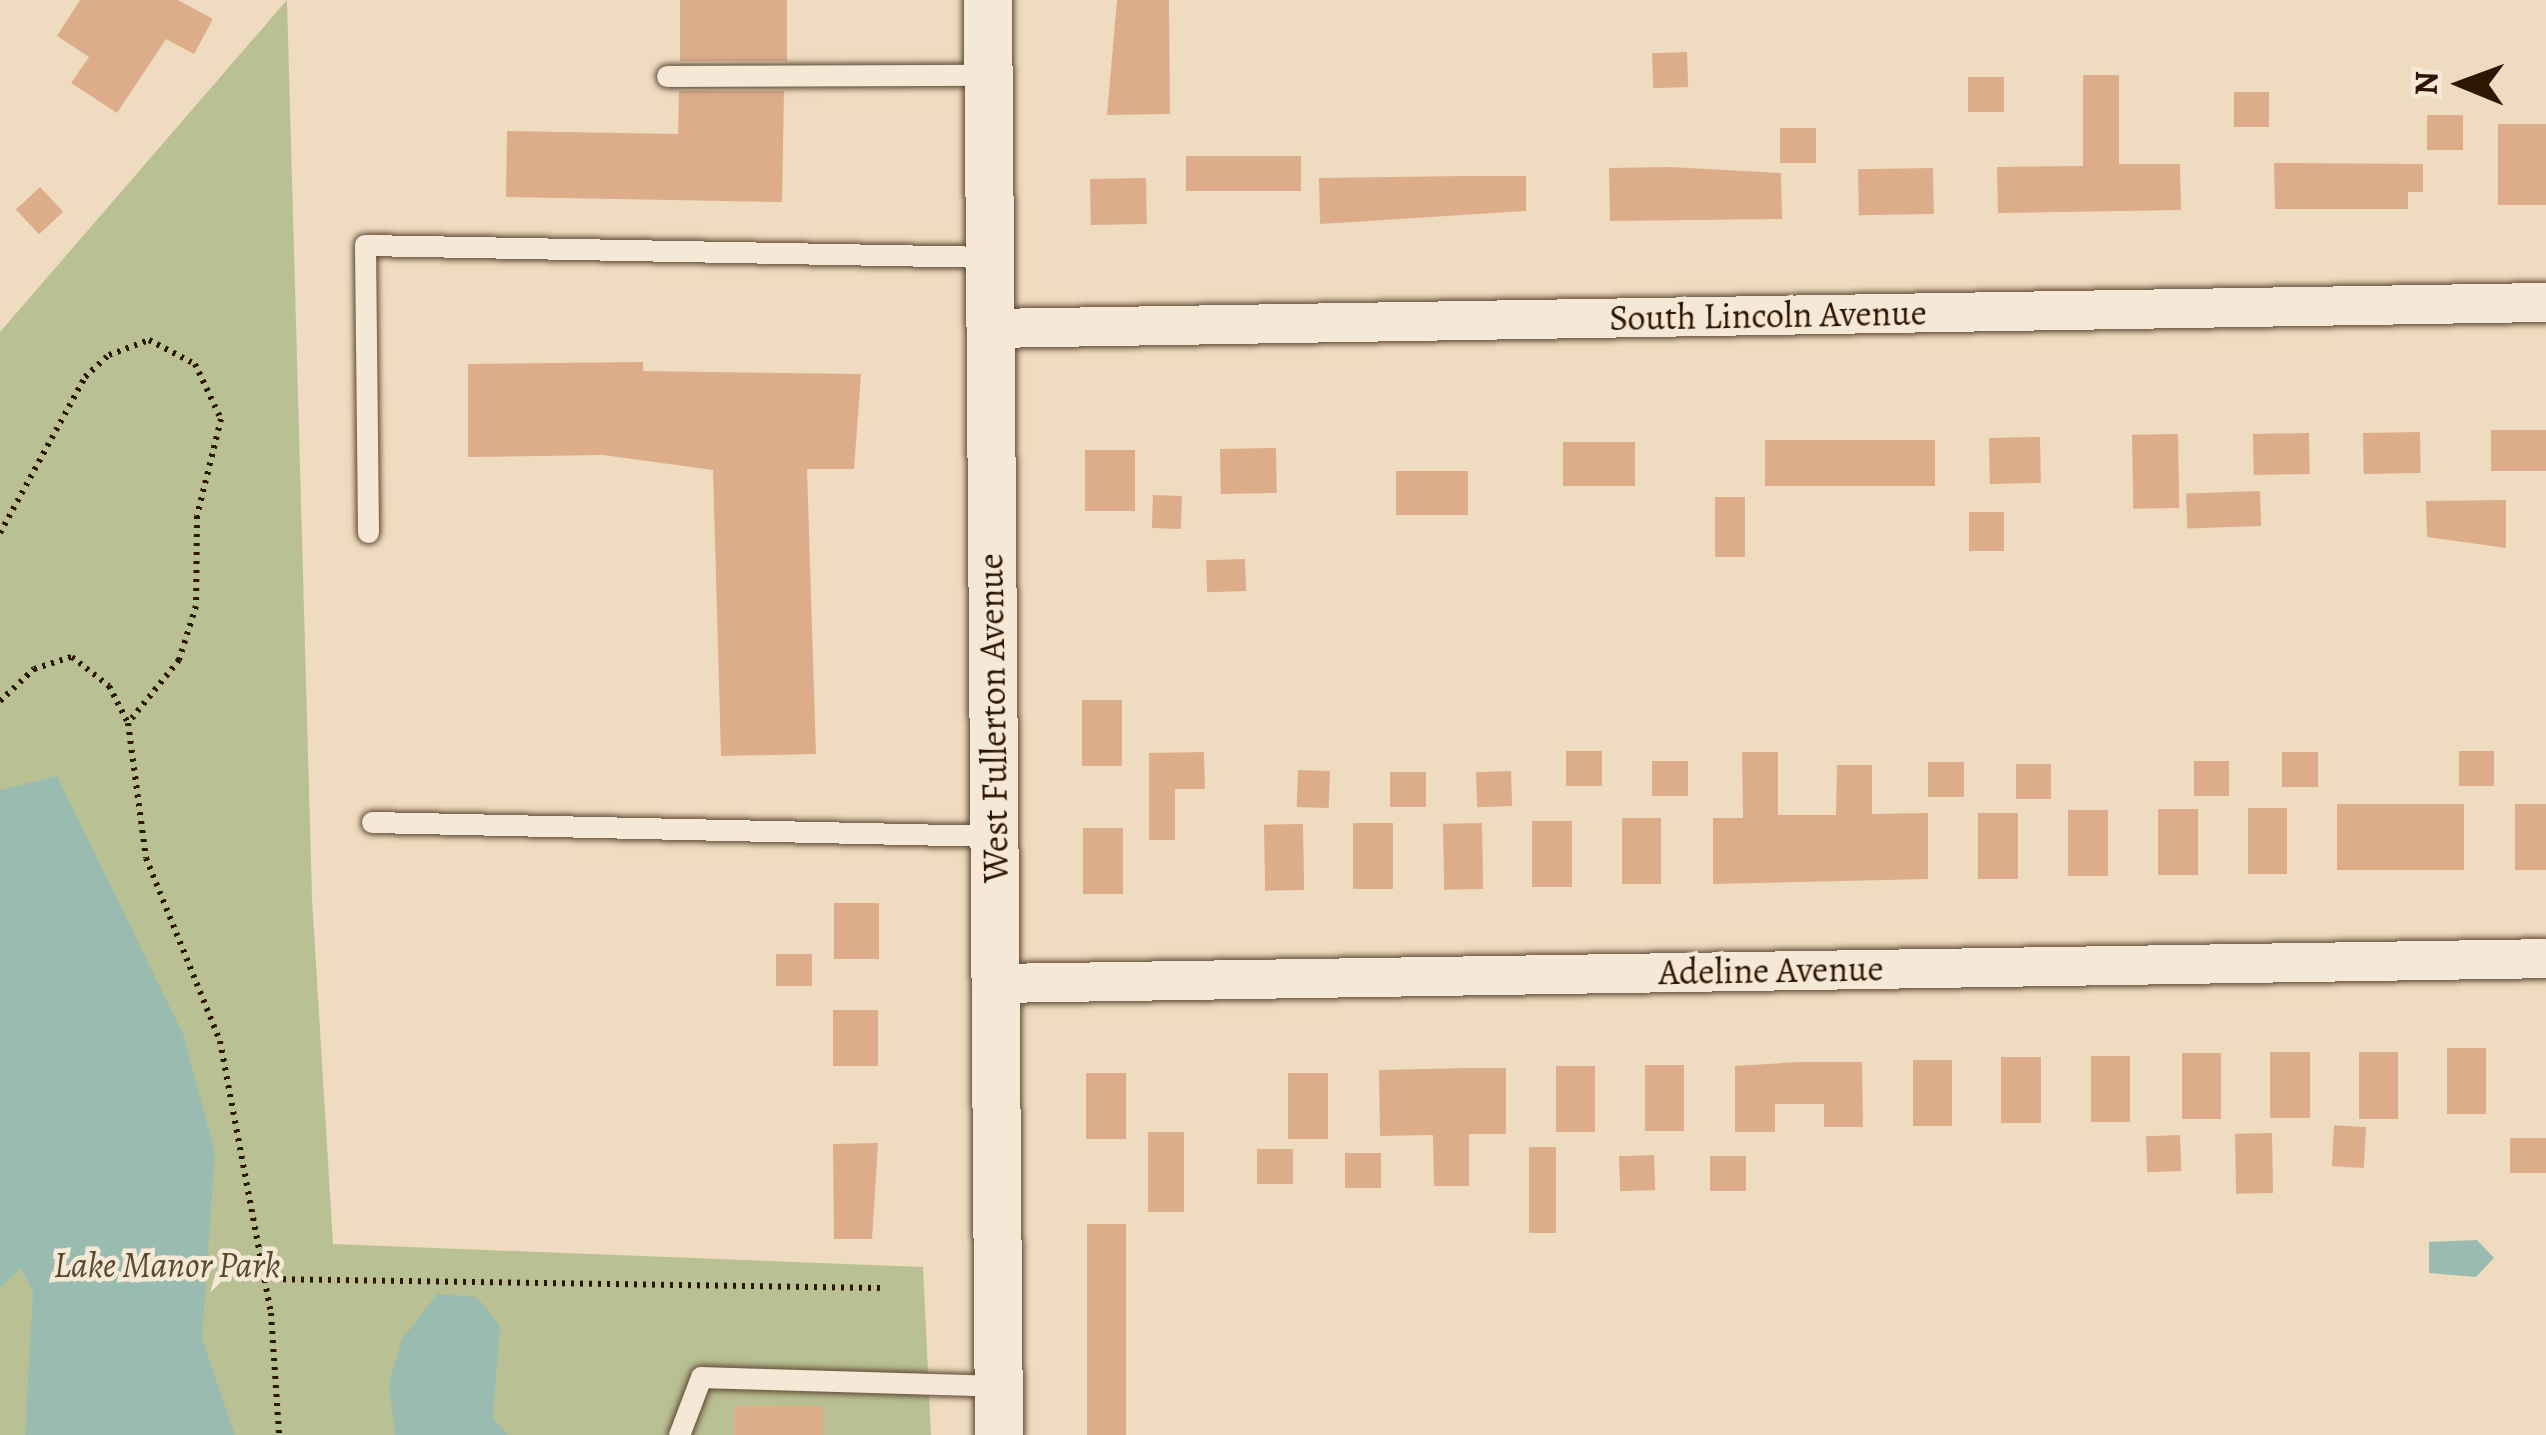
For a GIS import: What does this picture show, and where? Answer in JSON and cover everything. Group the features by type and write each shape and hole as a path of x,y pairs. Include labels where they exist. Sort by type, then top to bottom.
{"street":[{"name":"West Fullerton Avenue","path":"988,0 999,1435"},
{"name":"South Lincoln Avenue","path":"990,328 2546,302"},
{"name":"Adeline Avenue","path":"996,983 2546,958"}],"lane":[{"path":"668,76 988,75"},
{"path":"368,532 365,245 990,257"},
{"path":"372,822 994,836"},
{"path":"679,1435 700,1377 998,1386"}],"path":[{"path":"0,532 86,376 109,355 149,340 195,364 221,419 197,515 196,606 179,660 128,723"},
{"path":"1,696 72,657 109,686 128,723 146,858 220,1041 243,1206 266,1279 279,1435"},
{"path":"266,1279 880,1288"}],"green space":[{"name":"Lake Manor Park","path":"287,0 312,898 333,1244 923,1267 931,1435 0,1435 0,332"}],"water":[{"path":"57,776 183,1034 215,1152 202,1338 235,1435 25,1435 33,1292 21,1268 0,1288 0,790"},
{"path":"2477,1240 2494,1258 2476,1277 2429,1273 2429,1242"},
{"path":"437,1294 477,1297 500,1326 493,1418 508,1435 395,1435 389,1384 402,1339"}],"building":[{"path":"80,0 178,0 213,19 194,54 166,39 117,113 71,83 89,57 57,36"},
{"path":"680,0 787,0 787,61 680,61"},
{"path":"1117,0 1169,0 1170,114 1107,115"},
{"path":"1687,52 1688,87 1653,88 1652,53"},
{"path":"2083,75 2119,75 2119,164 2180,164 2181,210 1998,213 1997,167 2083,166"},
{"path":"1968,77 2004,77 2004,112 1968,112"},
{"path":"679,91 784,91 782,202 506,197 507,131 678,134"},
{"path":"2234,92 2269,92 2269,127 2234,127"},
{"path":"2427,115 2463,115 2463,150 2427,150"},
{"path":"2498,124 2546,124 2546,205 2498,205"},
{"path":"1780,128 1816,128 1816,163 1780,163"},
{"path":"1186,156 1301,156 1301,191 1186,191"},
{"path":"2274,163 2423,164 2423,192 2408,192 2408,209 2275,209"},
{"path":"1609,168 1781,173 1782,219 1610,221"},
{"path":"1933,168 1934,214 1859,215 1858,169"},
{"path":"1526,176 1526,211 1320,224 1319,178"},
{"path":"1146,178 1147,224 1091,225 1090,179"},
{"path":"40,187 63,212 39,234 16,210"},
{"path":"643,362 643,371 861,374 854,469 807,469 816,754 721,756 713,470 603,455 468,457 468,364"},
{"path":"2491,430 2546,430 2546,471 2491,471"},
{"path":"2420,432 2421,473 2364,474 2363,433"},
{"path":"2309,433 2310,474 2254,475 2253,434"},
{"path":"2178,434 2179,508 2133,509 2132,435"},
{"path":"2040,437 2041,483 1990,484 1989,438"},
{"path":"1765,440 1935,440 1935,486 1765,486"},
{"path":"1563,442 1635,442 1635,486 1563,486"},
{"path":"1276,448 1277,493 1221,494 1220,449"},
{"path":"1085,450 1135,450 1135,511 1085,511"},
{"path":"1396,471 1468,471 1468,515 1396,515"},
{"path":"2260,491 2261,526 2187,529 2186,494"},
{"path":"1153,495 1182,496 1181,529 1152,528"},
{"path":"1715,497 1745,497 1745,557 1715,557"},
{"path":"2506,500 2506,548 2427,537 2426,501"},
{"path":"1969,512 2004,512 2004,551 1969,551"},
{"path":"1245,559 1246,591 1207,592 1206,560"},
{"path":"1082,700 1122,700 1122,766 1082,766"},
{"path":"1566,751 1602,751 1602,786 1566,786"},
{"path":"2459,751 2494,751 2494,786 2459,786"},
{"path":"1204,752 1205,789 1175,789 1175,840 1149,840 1149,753"},
{"path":"1742,752 1778,752 1778,815 1836,815 1837,765 1872,765 1872,814 1928,813 1928,879 1713,884 1713,818 1743,818"},
{"path":"2282,752 2318,752 2318,787 2282,787"},
{"path":"1652,761 1688,761 1688,796 1652,796"},
{"path":"2194,761 2229,761 2229,796 2194,796"},
{"path":"1928,762 1964,762 1964,797 1928,797"},
{"path":"2016,764 2051,764 2051,799 2016,799"},
{"path":"1298,770 1330,771 1329,808 1297,807"},
{"path":"1511,771 1512,806 1477,807 1476,772"},
{"path":"1390,772 1426,772 1426,807 1390,807"},
{"path":"2337,804 2464,804 2464,870 2337,870"},
{"path":"2515,804 2546,804 2546,870 2515,870"},
{"path":"2248,808 2287,808 2287,874 2248,874"},
{"path":"2158,809 2198,809 2198,875 2158,875"},
{"path":"2068,810 2108,810 2108,876 2068,876"},
{"path":"1978,813 2018,813 2018,879 1978,879"},
{"path":"1622,818 1661,818 1661,884 1622,884"},
{"path":"1532,821 1572,821 1572,887 1532,887"},
{"path":"1353,823 1393,823 1393,889 1353,889"},
{"path":"1482,823 1483,889 1444,890 1443,824"},
{"path":"1303,824 1304,890 1265,891 1264,825"},
{"path":"1083,828 1123,828 1123,894 1083,894"},
{"path":"834,903 879,903 879,959 834,959"},
{"path":"776,954 812,954 812,986 776,986"},
{"path":"833,1010 878,1010 878,1066 833,1066"},
{"path":"2447,1048 2486,1048 2486,1114 2447,1114"},
{"path":"2270,1052 2310,1052 2310,1118 2270,1118"},
{"path":"2359,1052 2398,1052 2398,1119 2359,1119"},
{"path":"2182,1053 2221,1053 2221,1119 2182,1119"},
{"path":"2091,1056 2130,1056 2130,1122 2091,1122"},
{"path":"2001,1057 2041,1057 2041,1123 2001,1123"},
{"path":"1913,1060 1952,1060 1952,1126 1913,1126"},
{"path":"1862,1062 1863,1127 1824,1127 1824,1104 1775,1104 1775,1132 1735,1132 1735,1066"},
{"path":"1645,1065 1684,1065 1684,1131 1645,1131"},
{"path":"1556,1066 1595,1066 1595,1132 1556,1132"},
{"path":"1506,1068 1506,1134 1469,1134 1469,1186 1434,1186 1433,1135 1380,1136 1379,1070"},
{"path":"1086,1073 1126,1073 1126,1139 1086,1139"},
{"path":"1288,1073 1328,1073 1328,1139 1288,1139"},
{"path":"2334,1125 2366,1127 2364,1168 2332,1166"},
{"path":"1148,1132 1184,1132 1184,1212 1148,1212"},
{"path":"2272,1133 2273,1193 2236,1194 2235,1134"},
{"path":"2180,1135 2181,1171 2147,1172 2146,1136"},
{"path":"2510,1138 2546,1138 2546,1173 2510,1173"},
{"path":"878,1143 872,1239 834,1239 833,1144"},
{"path":"1529,1147 1556,1147 1556,1233 1529,1233"},
{"path":"1257,1149 1293,1149 1293,1184 1257,1184"},
{"path":"1345,1153 1381,1153 1381,1188 1345,1188"},
{"path":"1654,1155 1655,1190 1620,1191 1619,1156"},
{"path":"1710,1156 1746,1156 1746,1191 1710,1191"},
{"path":"1087,1224 1126,1224 1126,1435 1087,1435"},
{"path":"734,1406 823,1406 823,1435 734,1435"}]}
